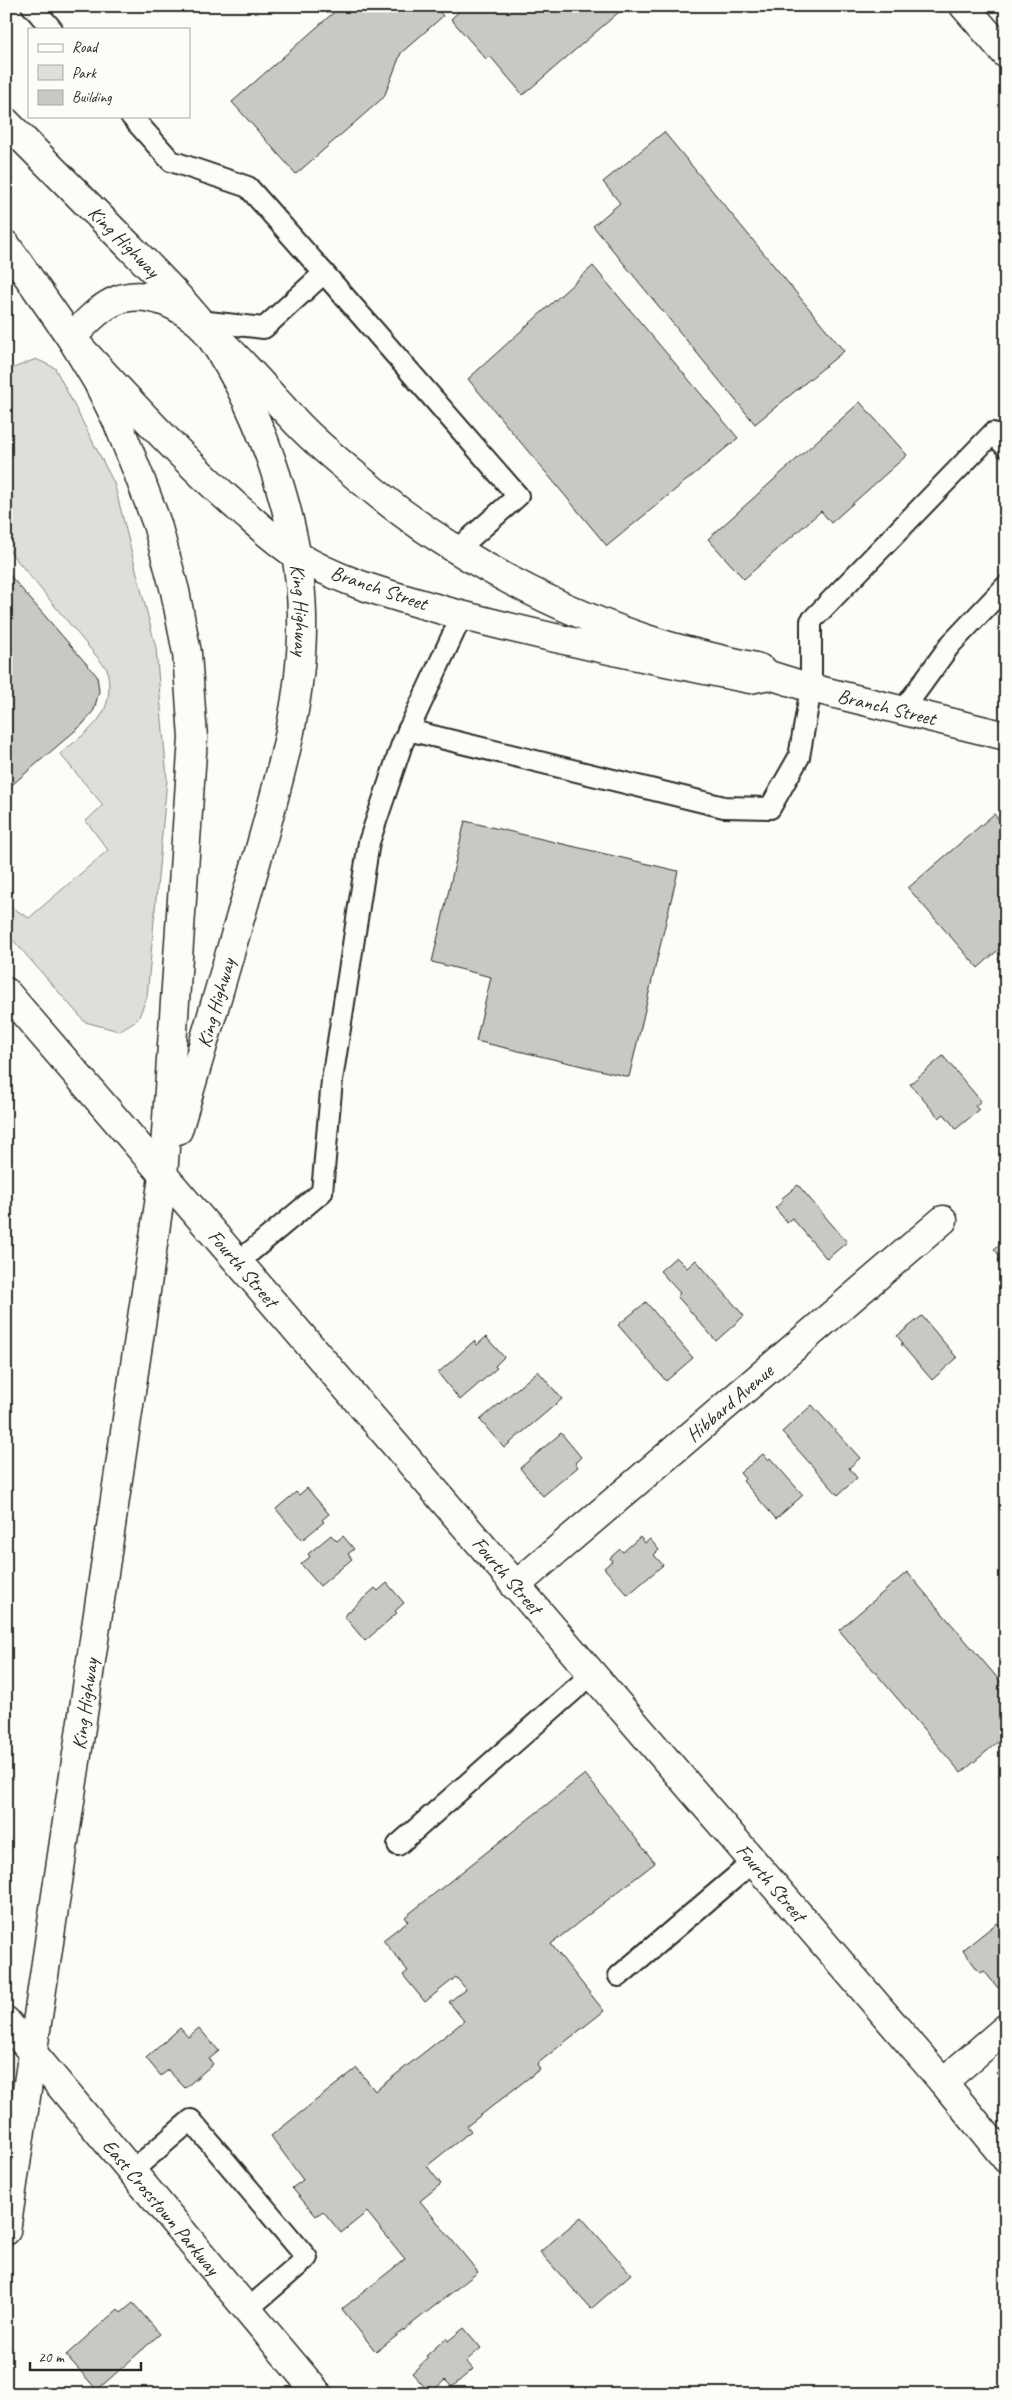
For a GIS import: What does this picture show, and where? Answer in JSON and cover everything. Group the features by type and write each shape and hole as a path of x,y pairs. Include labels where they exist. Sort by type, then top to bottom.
{"street":[{"path":"969,8 1006,54"},
{"name":"King Highway","path":"6,122 151,268 199,321 240,384 261,432 280,489 295,554 302,615 300,673 288,742 218,998 163,1177"},
{"name":"King Highway","path":"6,245 71,338 117,421 154,516 175,591 187,653 193,747 163,1177 6,2231"},
{"path":"71,338 99,311 114,300 128,296 144,296 164,302 199,321"},
{"name":"Branch Street","path":"199,321 308,434 374,491 427,531 566,608 659,643 759,668 769,675 811,688 1006,736"},
{"name":"Branch Street","path":"71,338 211,484 295,554 360,584 462,615 601,649 750,679 769,675"},
{"name":"Fourth Street","path":"6,992 163,1177 943,2082 1006,2159"},
{"name":"Hibbard Avenue","path":"515,1586 943,1220"},
{"name":"East Crosstown Parkway","path":"6,2021 34,2052 318,2394"},
{"path":"943,2082 1006,2028"}],"lane":[{"path":"32,6 51,28"},
{"path":"133,118 171,161 248,187 518,496 458,549"},
{"path":"199,321 264,328 324,273"},
{"path":"408,730 724,807 770,808 799,757 811,688 811,621 993,434 1006,447"},
{"path":"903,710 950,645 1006,586"},
{"path":"237,1263 322,1192 332,1080 369,842 408,730 462,615"},
{"path":"398,1845 592,1674"},
{"path":"620,1976 753,1862"},
{"path":"132,2171 191,2120 307,2258 248,2309"}],"green space":[{"path":"36,359 55,368 114,483 156,648 167,779 147,997 138,1019 119,1031 85,1022 6,932 6,904 29,918 108,850 86,821 103,805 60,754 91,728 105,709 109,685 107,669 6,547 6,371"}],"building":[{"path":"341,6 435,6 443,16 401,53 384,97 296,174 232,102"},
{"path":"465,6 626,6 523,95 490,56 486,59 451,19"},
{"path":"664,132 844,351 755,424 593,226 620,203 603,182"},
{"path":"593,266 738,438 607,546 468,379"},
{"path":"860,402 907,455 831,523 821,511 744,579 708,539"},
{"path":"6,571 97,676 99,691 94,710 83,724 6,790"},
{"path":"994,814 1006,828 1006,943 978,968 908,888"},
{"path":"465,821 678,871 629,1077 476,1041 491,977 432,962"},
{"path":"1006,952 1006,968 998,959"},
{"path":"943,1056 981,1101 975,1106 979,1110 956,1129 944,1114 939,1118 910,1084"},
{"path":"798,1185 847,1242 827,1259 792,1218 787,1222 775,1208 783,1201 781,1199"},
{"path":"1006,1239 1006,1269 998,1260 1001,1257 994,1249"},
{"path":"676,1257 687,1268 696,1260 744,1316 716,1341 677,1296 680,1293 660,1271"},
{"path":"646,1302 693,1358 666,1381 618,1325"},
{"path":"922,1316 957,1358 932,1380 901,1344 903,1343 897,1336"},
{"path":"486,1337 504,1357 495,1366 497,1368 460,1400 438,1373 474,1341 477,1345"},
{"path":"538,1371 562,1399 504,1448 480,1420"},
{"path":"812,1405 860,1458 849,1468 857,1478 838,1495 782,1432"},
{"path":"561,1433 581,1457 575,1463 578,1467 543,1496 520,1468"},
{"path":"763,1454 768,1460 770,1458 803,1495 776,1519 743,1481 745,1479 740,1473"},
{"path":"307,1488 329,1514 322,1520 324,1522 302,1540 276,1509 296,1492 299,1495"},
{"path":"331,1535 337,1541 343,1536 354,1549 348,1554 352,1559 320,1586 301,1564 310,1557 308,1554"},
{"path":"640,1537 645,1543 650,1539 659,1550 654,1555 663,1565 628,1595 604,1568 612,1561 610,1558 620,1549 623,1552"},
{"path":"907,1572 1006,1688 1006,1735 961,1773 839,1630"},
{"path":"387,1583 404,1603 395,1611 397,1613 365,1641 344,1616 375,1588 378,1591"},
{"path":"585,1774 655,1863 551,1944 604,2011 537,2064 540,2069 467,2126 471,2131 427,2166 441,2184 420,2201 478,2272 376,2352 342,2309 405,2259 367,2212 341,2233 323,2211 316,2216 292,2188 303,2180 271,2136 357,2068 375,2091 464,2021 449,2002 466,1989 456,1977 425,2002 403,1975 408,1971 383,1940 408,1921 405,1917"},
{"path":"997,1923 1004,1932 1006,1931 1006,1981 998,1988 984,1971 980,1973 963,1950"},
{"path":"180,2028 188,2037 199,2028 219,2051 209,2059 213,2064 185,2088 168,2070 161,2076 146,2058"},
{"path":"1006,2065 1006,2084 996,2073"},
{"path":"581,2217 631,2274 591,2309 540,2252"},
{"path":"133,2303 160,2334 97,2390 66,2355 118,2309 121,2313"},
{"path":"464,2328 481,2348 466,2361 473,2369 452,2387 445,2380 430,2393 412,2373 428,2358 426,2356 446,2338 448,2341"}]}
